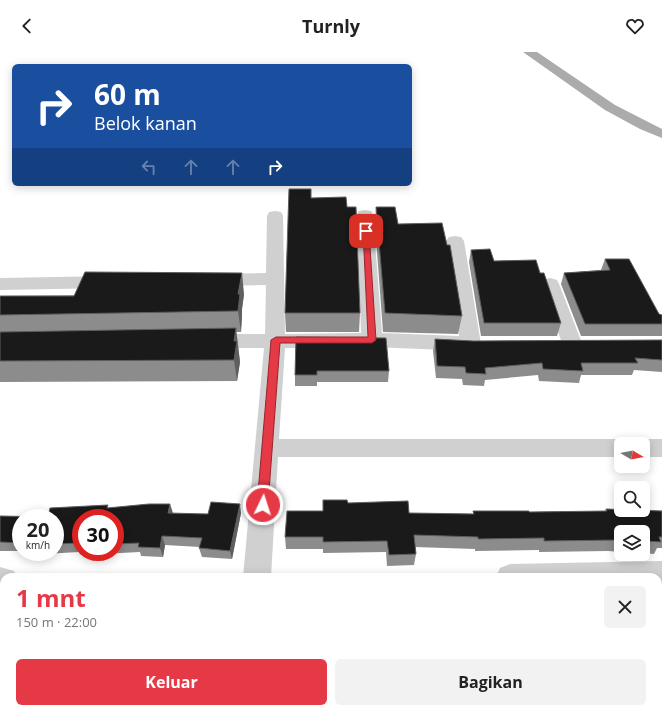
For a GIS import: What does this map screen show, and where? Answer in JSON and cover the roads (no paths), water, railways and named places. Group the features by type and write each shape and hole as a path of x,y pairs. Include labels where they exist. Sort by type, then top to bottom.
{"main road":[{"path":"530,52 609,105 662,134"}],"street":[{"path":"365,215 372,340"},
{"path":"257,573 276,340 276,216"},
{"path":"189,342 372,340 479,343 455,241"},
{"path":"197,280 276,279"},
{"path":"0,284 126,282"},
{"path":"549,343 580,343 550,284"},
{"path":"267,448 614,448"},
{"path":"650,448 662,448"}]}
